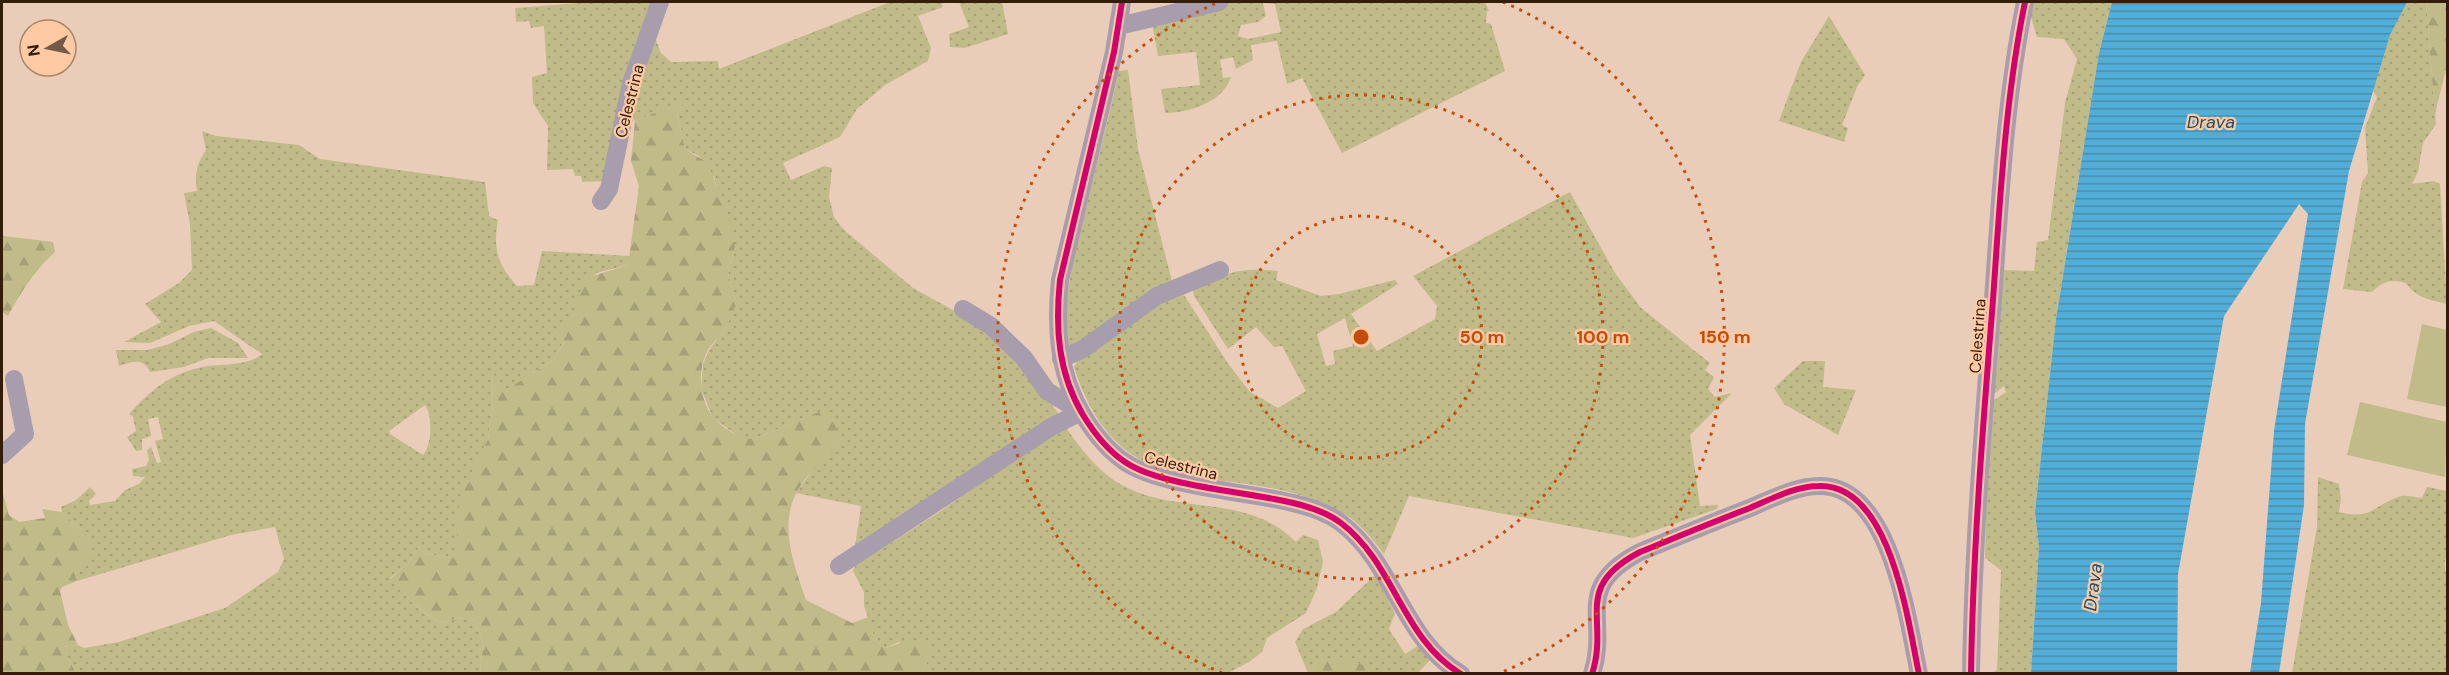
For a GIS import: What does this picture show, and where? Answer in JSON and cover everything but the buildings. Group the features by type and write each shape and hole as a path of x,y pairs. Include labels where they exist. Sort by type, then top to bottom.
{"street":[{"name":"Celestrina","path":"601,201 609,189 631,83 660,2"},
{"name":"Celestrina","path":"1122,2 1119,26 1060,280 1056,312 1061,359 1070,392 1092,431 1111,451 1141,471 1298,504 1339,521 1359,537 1374,556 1425,642 1437,656 1461,674"},
{"path":"1119,26 1219,2"},
{"name":"Celestrina","path":"1971,674 1978,495 2001,192 2012,78 2025,2"},
{"path":"1061,359 1083,349 1157,296 1220,270"},
{"name":"Celestrina","path":"963,309 991,326 1024,358 1047,391 1081,412"},
{"path":"2,455 25,434 14,379"},
{"path":"839,566 1051,427 1081,412"},
{"path":"1592,674 1596,651 1595,615 1598,592 1610,572 1619,564 1640,552 1776,497 1821,485 1834,488 1860,503 1882,535 1896,576 1919,674"}],"green space":[{"path":"592,2 655,2 608,181 582,182 581,176 575,176 573,169 547,170 548,126 533,103 532,77 547,73 544,26 531,28 529,21 516,22 515,8"},
{"path":"890,2 941,2 943,7 918,16 931,48 928,61 885,85 857,109 840,137 783,163 791,180 824,166 832,168 829,197 834,217 844,230 913,288 984,327 1041,390 1059,414 854,553 861,506 796,493 818,463 840,447 821,411 754,439 742,439 713,418 701,389 703,364 736,305 728,272 735,247 714,177 699,156 685,149 677,113 683,102 635,121 627,111 648,37 656,40 661,53 671,62 718,61 719,69"},
{"path":"959,2 1002,2 1008,34 965,48 950,47 949,34 969,27"},
{"path":"1220,2 1485,2 1489,11 1487,11 1486,23 1491,24 1505,71 1342,153 1302,78 1287,84 1277,41 1251,45 1253,60 1236,69 1233,57 1220,60 1223,78 1231,77 1221,93 1194,108 1165,113 1161,89 1200,85 1196,52 1158,56 1152,23","holes":["1263,3 1275,4 1281,32 1248,39 1238,36 1241,25 1258,22 1266,16"]},
{"path":"2032,2 2112,2 2099,53 2056,319 2035,512 2039,547 2031,673 1991,673 1997,670 2001,570 1985,558 1987,468 1993,401 2006,392 2004,386 1994,394 2004,270 2034,271 2037,242 2048,240 2065,103 2077,59 2064,39 2037,37 2030,14"},
{"path":"2402,2 2426,2 2436,124 2423,143 2418,172 2412,184 2434,181 2440,184 2447,304 2424,298 2406,283 2400,282 2388,282 2372,292 2343,289 2362,182 2368,173 2365,128 2377,97 2373,91 2381,60"},
{"path":"2426,2 2447,2 2447,65 2435,114"},
{"path":"1829,16 1865,75 1857,87 1842,125 1848,128 1844,142 1779,121 1801,62"},
{"path":"1128,70 1138,149 1173,285 1076,348 1069,345 1067,327 1071,272 1119,71"},
{"path":"684,101 677,113 685,149 708,163 732,227 735,247 728,272 736,305 721,335 709,348 702,368 702,389 708,409 721,425 749,439 754,439 821,411 835,420 840,447 819,464 804,481 794,498 789,515 792,553 806,600 852,623 869,617 875,640 886,648 911,639 927,645 930,657 921,673 480,673 483,643 475,620 457,618 441,623 401,592 390,579 407,564 419,547 424,553 451,558 457,551 457,514 463,489 488,439 493,404 492,373 507,389 554,360 564,342 559,334 574,314 586,278 628,265 639,186 631,161 635,121"},
{"path":"202,131 216,136 299,145 320,159 485,182 489,216 498,220 496,239 498,256 517,286 534,285 542,251 630,256 628,265 596,273 567,327 559,334 564,341 554,360 507,389 492,374 493,404 488,439 457,514 457,551 452,558 424,553 419,547 407,564 390,578 414,604 441,623 457,618 475,620 483,643 480,673 76,673 62,647 78,645 84,648 119,642 225,608 278,572 284,559 275,527 231,535 77,581 74,572 91,540 62,512 61,507 76,500 90,487 96,494 89,501 90,505 115,501 125,490 139,484 145,477 133,476 132,469 146,466 149,460 147,450 151,447 157,463 161,462 155,441 163,439 158,417 148,419 151,436 142,439 142,450 136,451 127,437 136,431 133,417 129,414 154,390 171,378 192,370 242,363 262,354 214,321 189,326 150,343 124,342 161,322 145,304 179,283 192,270 190,224 184,193 197,191 197,169 206,150","holes":["425,405 428,410 430,438 423,455 390,434 389,431"]},
{"path":"1570,192 1615,273 1641,308 1710,363 1705,370 1714,377 1708,389 1715,397 1732,393 1690,435 1700,506 1718,505 1717,509 1633,538 1409,496 1384,554 1354,521 1342,513 1301,496 1261,486 1186,475 1152,465 1122,447 1095,415 1074,367 1078,360 1143,308 1184,295 1229,365 1250,392 1278,408 1306,391 1282,346 1274,347 1256,327 1228,349 1194,296 1193,290 1234,272 1253,270 1278,271 1276,280 1321,296 1339,294 1395,280 1398,284 1351,314 1377,351 1435,319 1437,306 1413,276","holes":["1345,318 1353,346 1333,351 1335,364 1326,366 1317,334"]},
{"path":"2,233 4,236 53,242 55,252 28,282 8,316 2,312"},
{"path":"2422,324 2447,330 2447,407 2407,399"},
{"path":"211,328 238,343 248,358 208,358 184,367 150,372 141,362 119,366 116,350 147,350"},
{"path":"1803,361 1825,361 1823,387 1856,390 1838,435 1784,404 1774,388"},
{"path":"2360,402 2447,422 2445,477 2347,455"},
{"path":"1064,425 1096,465 1112,479 1142,494 1165,500 1233,510 1255,516 1276,526 1296,542 1303,535 1318,540 1323,562 1317,588 1306,613 1267,638 1262,652 1249,662 1226,674 921,673 930,657 899,642 886,648 875,640 864,605 864,592 853,571 856,565 941,511"},
{"path":"2318,477 2339,484 2341,499 2339,512 2350,514 2371,511 2401,496 2422,498 2427,487 2447,491 2448,559 2445,559 2445,571 2448,571 2447,673 2292,673 2317,527"},
{"path":"2,490 9,515 19,522 45,518 42,509 62,512 91,540 92,555 74,572 77,581 62,587 60,591 68,625 78,645 62,647 76,673 2,673"},
{"path":"1375,575 1395,613 1389,629 1405,654 1418,646 1430,660 1418,673 1371,674 1363,665 1320,660 1308,673 1295,642 1303,629 1336,612"},
{"path":"1340,657 1364,665 1370,673 1308,673 1320,660"}],"water":[{"name":"Drava","path":"2112,2 2407,2 2390,35 2349,171 2305,424 2304,505 2279,673 2250,673 2261,603 2274,431 2308,214 2299,204 2224,316 2178,574 2177,673 2031,673 2039,547 2035,512 2056,319 2099,53"}],"cycle path":[{"path":"1122,2 1114,52 1060,280 1058,315 1060,350 1068,383 1075,399 1096,435 1118,457 1139,470 1176,481 1300,505 1334,518 1359,540 1374,559 1411,622 1425,641 1441,659 1461,674"},
{"path":"1971,674 1979,487 2001,188 2008,113 2025,2"},
{"path":"1592,674 1596,654 1599,592 1606,579 1619,565 1640,552 1775,497 1801,488 1819,486 1844,491 1863,507 1879,531 1902,591 1919,674"}]}
